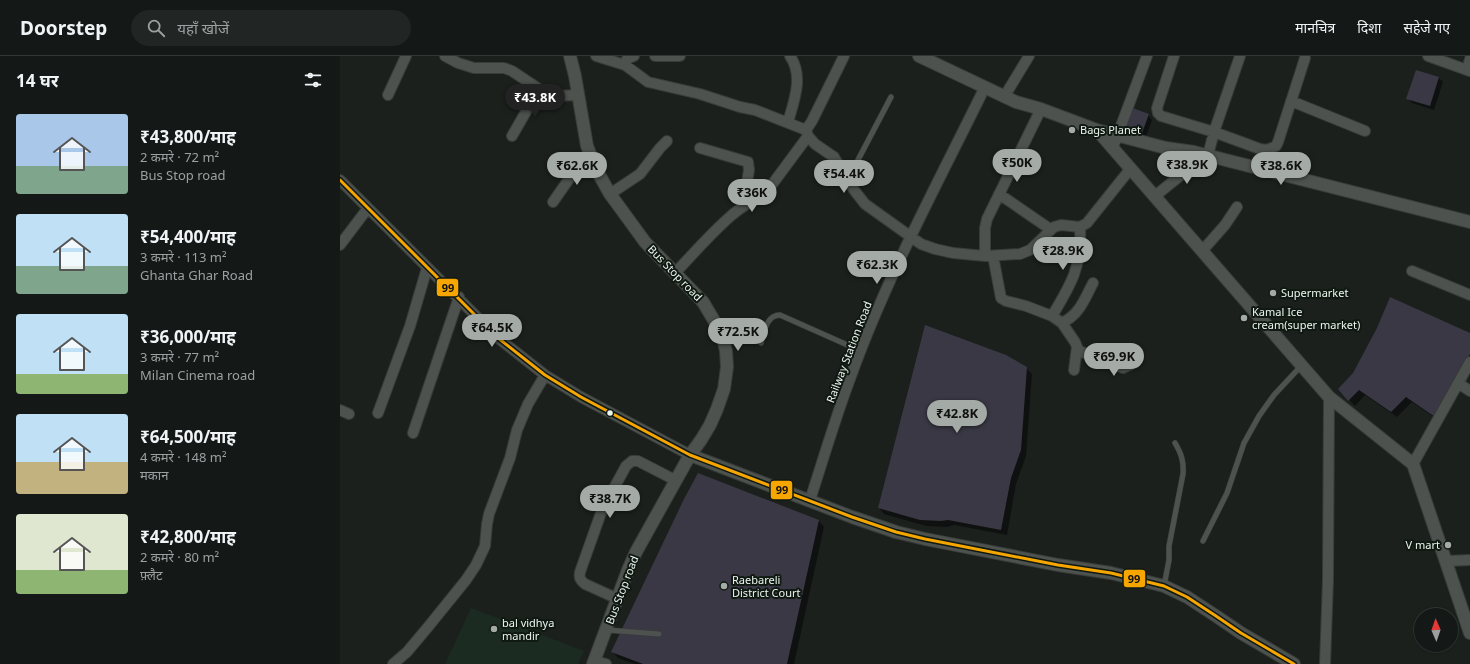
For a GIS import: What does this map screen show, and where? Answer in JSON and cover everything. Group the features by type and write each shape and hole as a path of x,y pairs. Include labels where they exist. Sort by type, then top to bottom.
{"street":[{"path":"388,95 406,56"},
{"path":"445,56 458,63 474,68 504,68 512,71 539,89 554,96 578,95"},
{"name":"Bus Stop road","path":"570,56 587,146 603,183 645,242 703,302 722,334 726,351 727,367 724,389 717,409 701,440 675,480 636,552 607,630 598,663"},
{"path":"596,56 608,58 625,65 648,82 700,94 733,106 756,110 788,122 807,133 816,144 834,157 854,190 865,204 921,244 953,253 990,256 1020,254 1030,250 1050,229 1061,225 1080,227 1087,223 1131,168"},
{"path":"625,65 627,59 634,56"},
{"path":"655,56 680,56"},
{"path":"788,122 798,85 795,66 790,56"},
{"path":"675,273 725,221 743,206 768,190 807,133 844,56"},
{"path":"919,56 1016,102 1041,109 1097,130 1166,148 1208,155 1470,222"},
{"path":"1004,97 1029,56"},
{"path":"1113,148 1147,56"},
{"path":"1174,56 1157,108 1158,113 1167,118 1214,132 1260,149 1272,149 1278,142 1305,58"},
{"path":"1208,155 1214,132 1240,56"},
{"path":"1428,56 1468,71 1470,59"},
{"name":"Railway Station Road","path":"810,500 850,379 861,351 911,236 986,87"},
{"path":"512,136 539,89"},
{"path":"1291,101 1365,131"},
{"path":"1041,109 987,219 985,228 990,256 1003,300 1026,306 1052,316 1062,323 1075,342 1077,350 1074,370"},
{"path":"1097,130 1329,397 1413,464 1470,633"},
{"path":"610,194 640,174 667,141"},
{"path":"700,148 748,162 749,170 743,206"},
{"path":"1155,196 1181,175 1194,152"},
{"path":"553,202 578,166 591,158"},
{"path":"340,180 498,338 545,375 581,397 690,455 868,523 925,540 1058,565 1111,573 1164,586 1187,597 1241,633 1294,664"},
{"path":"999,194 1050,229"},
{"path":"1202,250 1229,220 1237,207"},
{"path":"340,245 368,208"},
{"path":"1052,316 1073,279 1080,253 1080,227"},
{"path":"378,414 410,326 427,268"},
{"path":"1412,271 1470,295"},
{"path":"1062,323 1078,312 1094,283"},
{"path":"413,433 458,298"},
{"path":"1077,350 1123,368 1130,365 1135,352"},
{"path":"1413,464 1470,362"},
{"path":"393,664 407,652 434,621 471,574 479,559 485,546 487,524 510,458 517,430 528,404 545,375"},
{"path":"1458,383 1470,391"},
{"path":"1325,664 1328,580 1329,397"},
{"path":"618,599 585,584 579,578 602,510 626,466 632,461 638,462 675,480"},
{"path":"1446,561 1470,560"}],"lane":[{"path":"848,179 891,97"},
{"path":"761,343 769,320 775,315 780,315 861,351"},
{"path":"1203,541 1227,494 1244,443 1259,416 1274,395 1301,365"},
{"path":"1164,586 1169,560 1169,546 1183,474 1181,452 1175,443"},
{"path":"607,630 659,634"}],"shaded area":[{"name":"bal vidhya mandir","path":"471,608 584,651 578,664 445,664"}],"building":[{"path":"1416,70 1439,77 1430,106 1406,99"},
{"path":"1130,107 1149,114 1141,136 1122,131"},
{"path":"1390,297 1470,333 1470,354 1435,417 1406,397 1391,412 1359,390 1348,401 1338,389 1353,373 1377,328"},
{"path":"925,325 1006,355 1027,367 1021,450 1011,478 1001,530 948,520 920,520 878,508"},
{"name":"Raebareli District Court","path":"698,473 819,520 787,664 643,664 611,652 684,499"}],"transit line":[{"name":"99","path":"340,180 498,338 545,375 581,397 690,455 852,517 896,532 1058,565 1111,573 1164,586 1187,597 1241,633 1294,664"}],"place":[{"name":"Bags Planet","path":"1072,130"},
{"name":"Supermarket","path":"1273,293"},
{"name":"Kamal Ice cream(super market)","path":"1244,318"},
{"name":"V mart","path":"1448,545"},
{"name":"Raebareli District Court","path":"724,586"},
{"name":"bal vidhya mandir","path":"494,629"}]}
